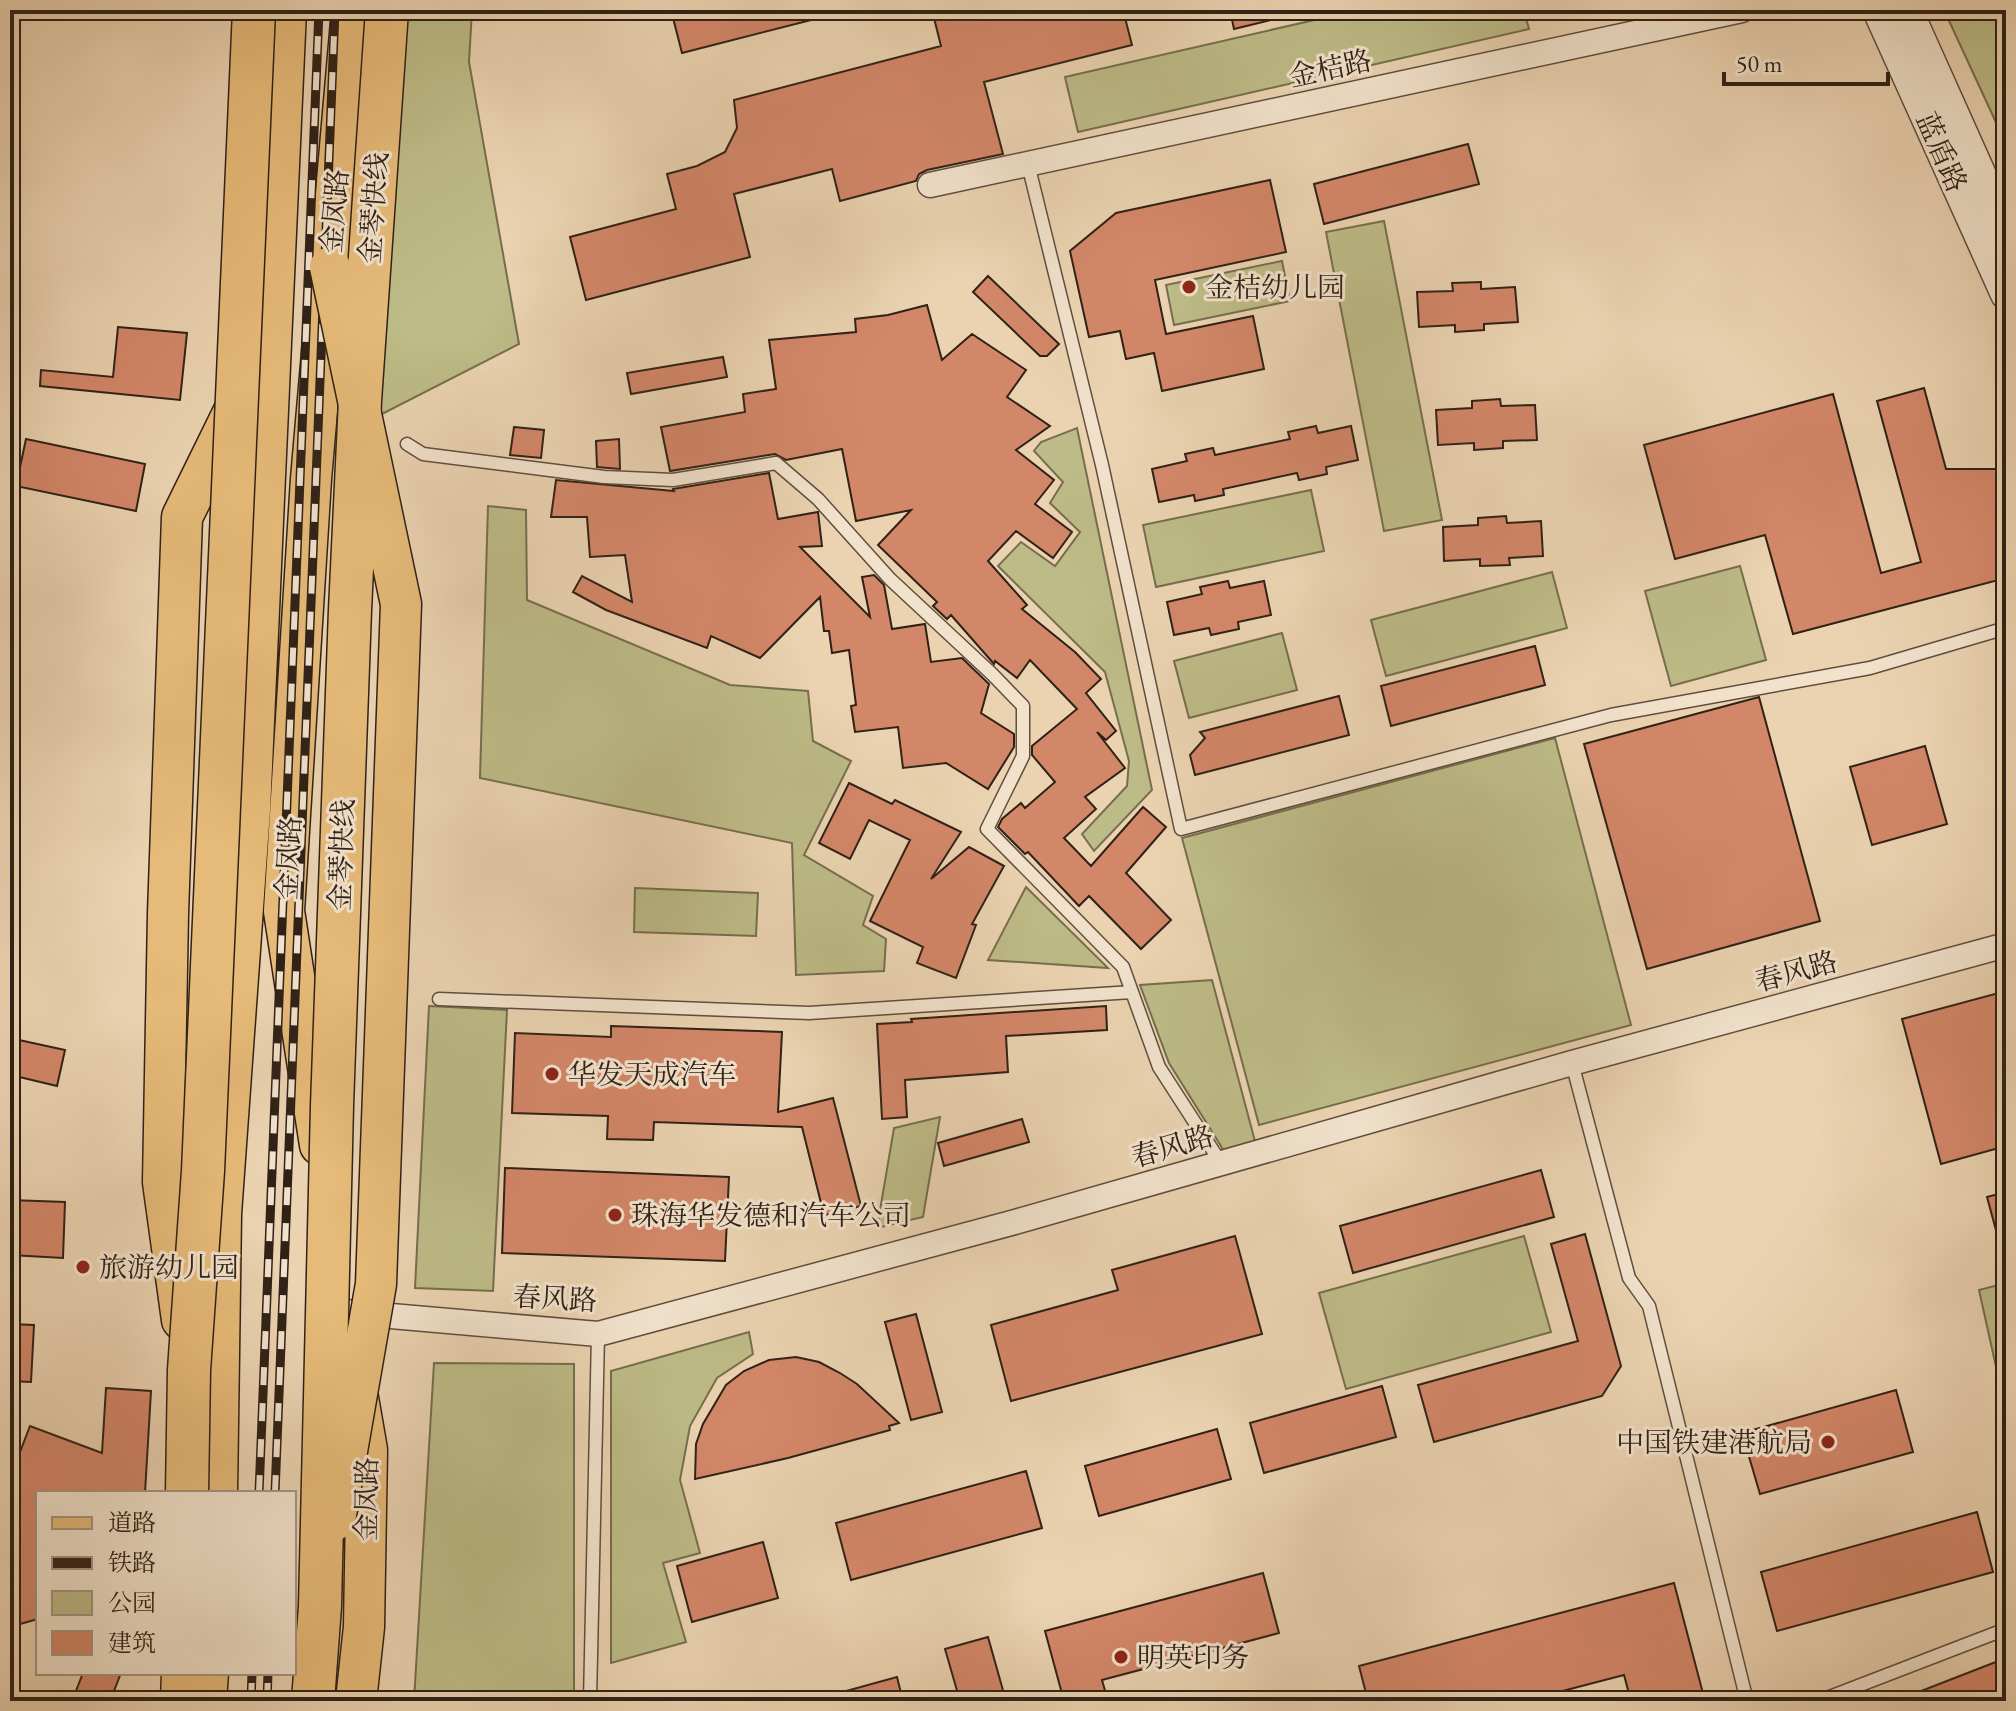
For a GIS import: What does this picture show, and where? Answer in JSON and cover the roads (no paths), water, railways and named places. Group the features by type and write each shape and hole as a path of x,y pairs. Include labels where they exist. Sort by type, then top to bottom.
{"highway":[{"path":"187,1491 189,1370 204,1155 254,10"},
{"name":"金琴快线","path":"313,1701 320,1606 332,1091 350,595 387,10"},
{"path":"182,1701 183,1675"}],"main road":[{"name":"金凤路","path":"217,1491 221,1214 250,810 286,10"},
{"name":"金凤路","path":"352,10 311,479 284,911 367,1450 364,1627 356,1701"},
{"path":"320,1606 376,1284 401,604 330,267"},
{"path":"189,1370 163,1182 168,914 182,517 271,334"},
{"path":"206,1701 208,1675"}],"street":[{"name":"金桔路","path":"930,185 1742,10"},
{"name":"蓝盾路","path":"1878,10 2006,294"},
{"name":"蓝盾路","path":"1907,10 2006,231"},
{"name":"春风路","path":"345,1312 598,1334 1015,1222 1572,1063 2006,945"}],"lane":[{"path":"1028,164 1102,465 1181,829 1611,715 1870,668 2006,628"},
{"path":"407,444 423,454 618,478 673,480 776,463 818,499 890,579 1023,706 1023,756 987,829 1123,967 1159,1067 1221,1163"},
{"path":"439,999 809,1013 1132,992"},
{"path":"1572,1063 1629,1278 1649,1306 1747,1701"},
{"path":"590,1701 598,1334"},
{"path":"1819,1701 2006,1629"}],"railway":[{"path":"259,1491 319,10"},
{"path":"275,1491 335,10"},
{"path":"251,1701 252,1675"},
{"path":"267,1701 268,1675"}],"place":[{"name":"金桔幼儿园","path":"1189,287"},
{"name":"华发天成汽车","path":"552,1074"},
{"name":"珠海华发德和汽车公司","path":"615,1215"},
{"name":"旅游幼儿园","path":"83,1267"},
{"name":"中国铁建港航局","path":"1828,1442"},
{"name":"明英印务","path":"1121,1657"}]}
